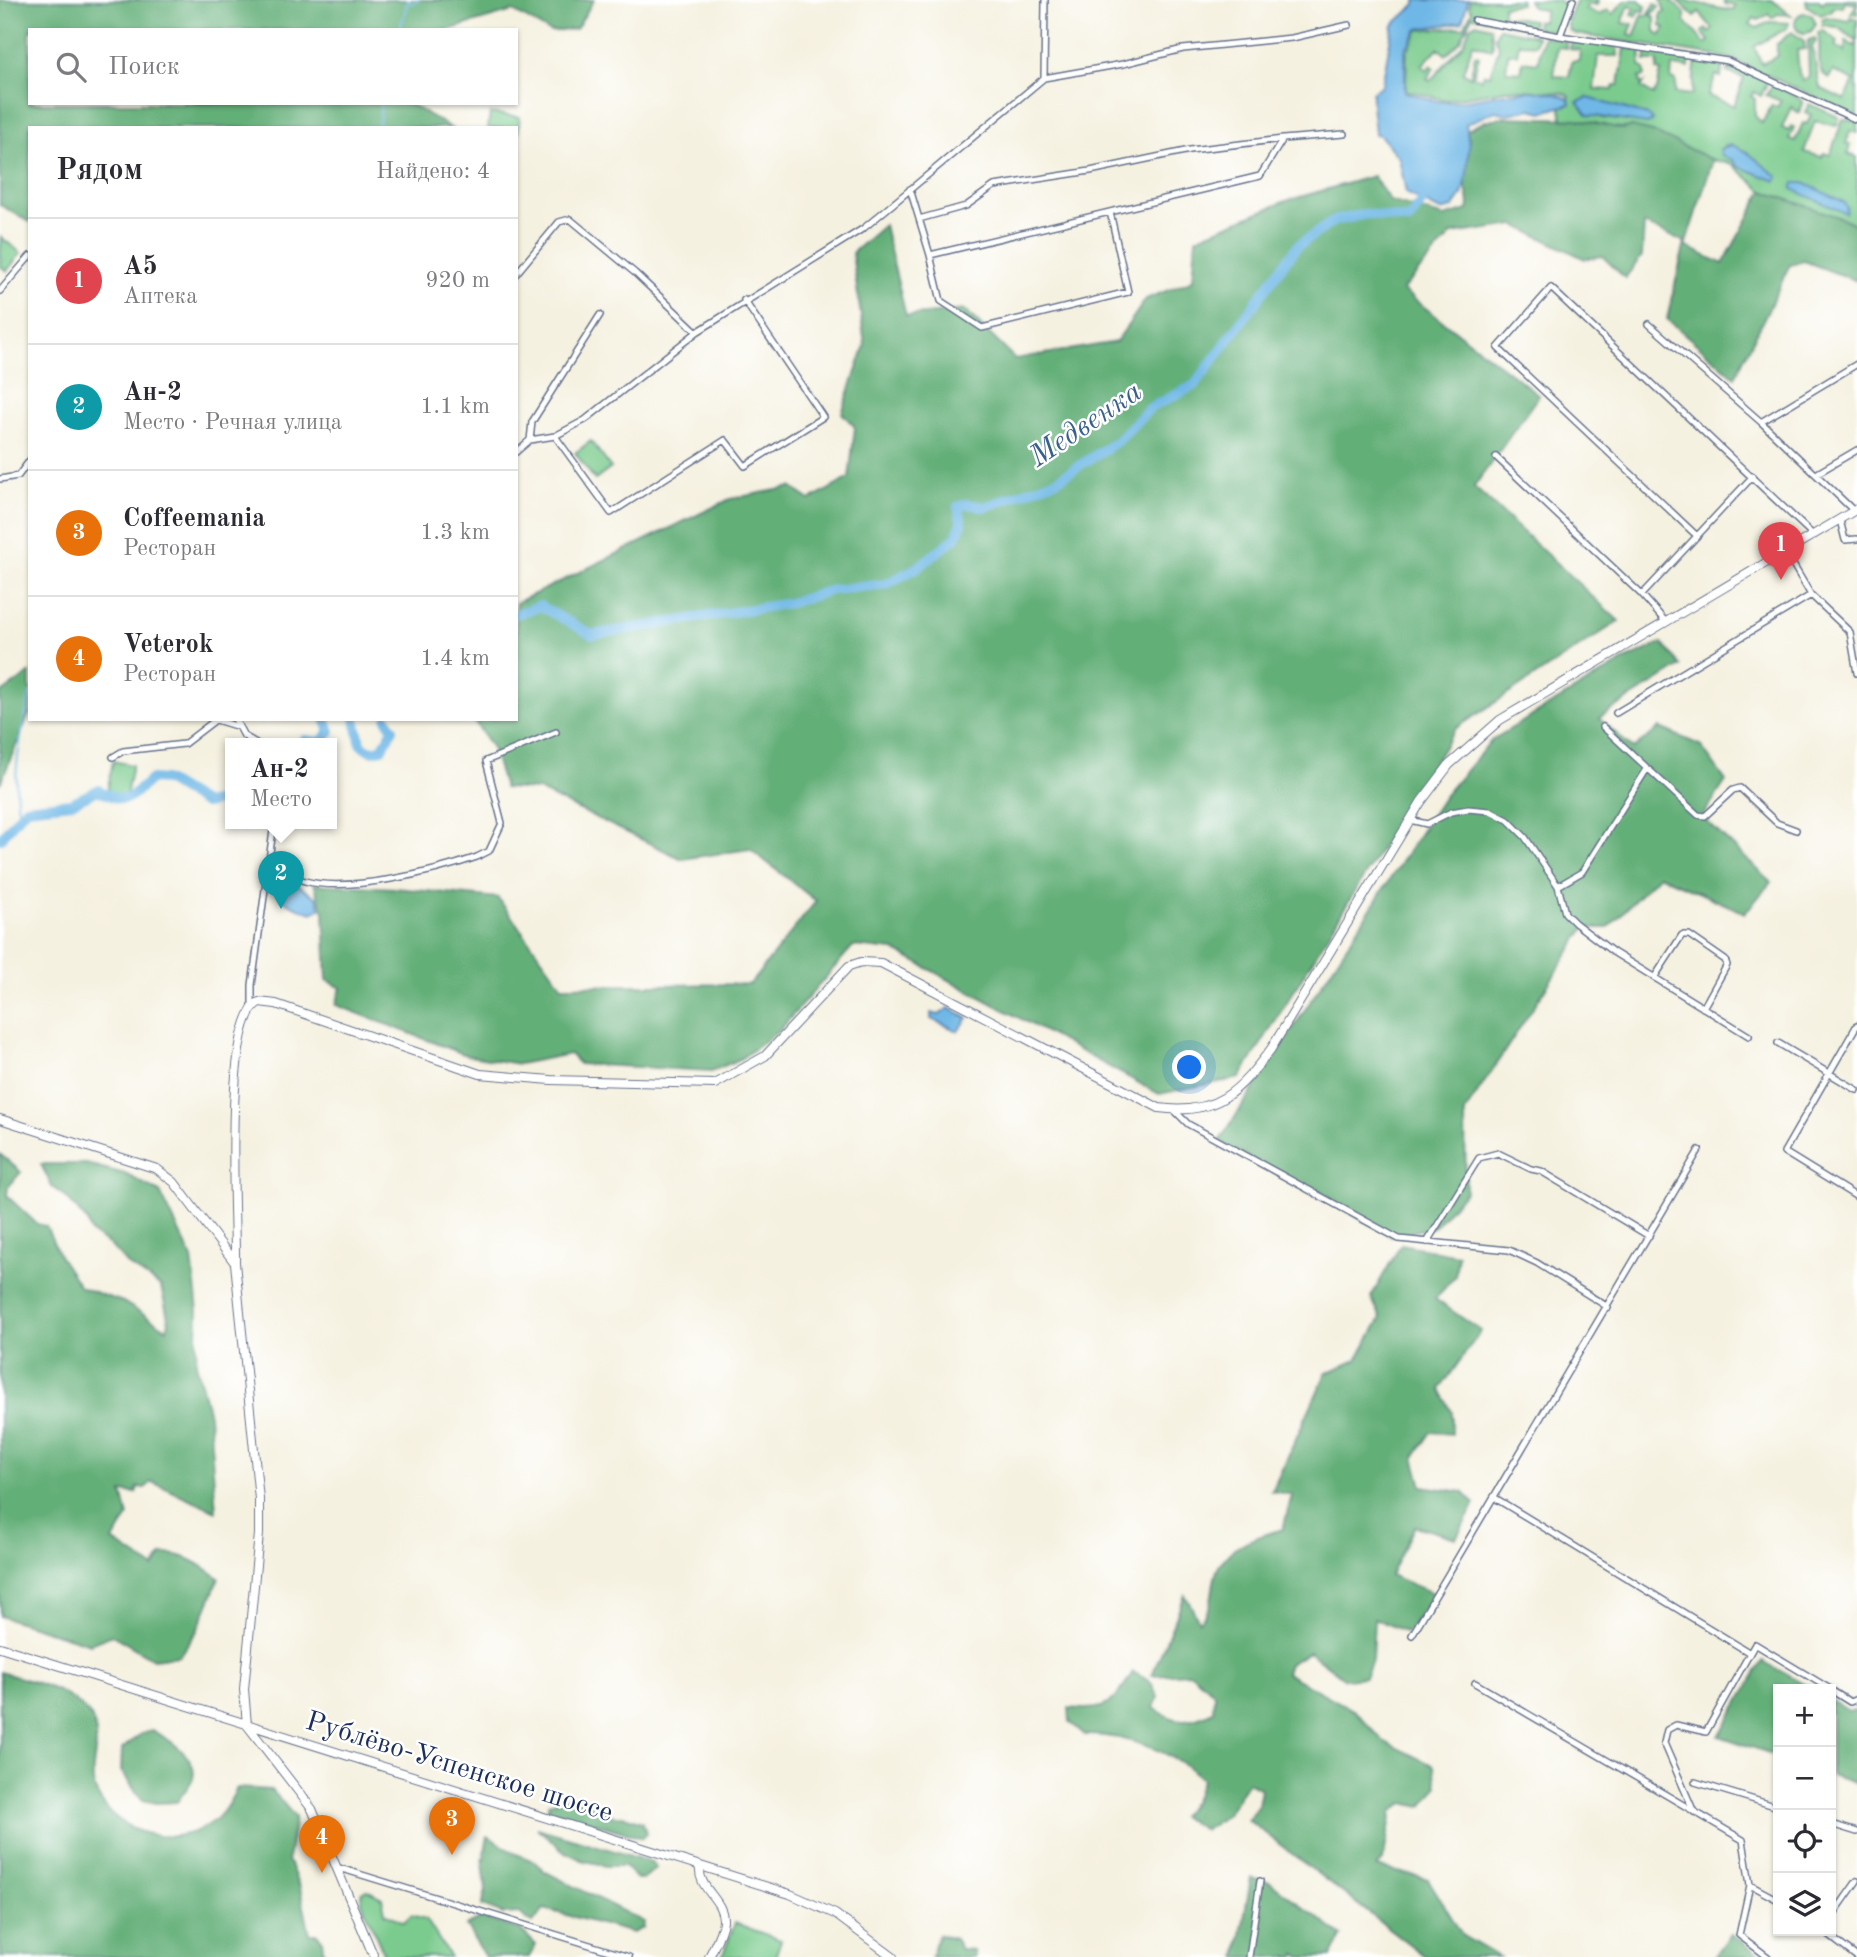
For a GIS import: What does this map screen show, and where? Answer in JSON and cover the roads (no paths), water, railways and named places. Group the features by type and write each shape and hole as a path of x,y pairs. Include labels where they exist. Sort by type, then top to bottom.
{"street":[{"path":"1044,78 1045,0"},
{"path":"1560,36 1573,0"},
{"path":"1474,20 1728,61 1857,120"},
{"path":"518,450 530,440 555,436 585,420 697,332 744,300 864,228 1044,78 1123,64 1183,49 1292,38 1349,25"},
{"path":"919,219 966,206 994,186 1090,171 1190,150 1344,134"},
{"path":"930,255 1260,176 1283,139"},
{"path":"910,189 941,301 982,328 1128,292 1110,212"},
{"path":"518,272 559,222 570,219 635,273 697,332"},
{"path":"0,291 28,258"},
{"path":"1696,535 1498,348 1551,288 1813,535"},
{"path":"555,436 611,513 725,440 745,466 823,417 744,300"},
{"path":"530,440 532,422 600,315"},
{"path":"252,1006 267,1001 480,1074 563,1081 715,1084 765,1056 849,966 862,962 881,963 1160,1108 1174,1110 1217,1101 1243,1086 1270,1049 1410,820 1449,765 1500,720 1856,510 1649,324"},
{"path":"1761,422 1857,364"},
{"path":"1816,474 1857,450"},
{"path":"1496,457 1642,595 1665,621"},
{"path":"0,479 18,476 28,463"},
{"path":"1642,595 1753,476"},
{"path":"1840,520 1845,540 1857,538"},
{"path":"1785,551 1811,595 1850,632 1855,643 1857,673"},
{"path":"1616,713 1811,595"},
{"path":"113,757 122,751 184,744 212,721"},
{"path":"217,721 239,727"},
{"path":"236,721 247,738"},
{"path":"1603,727 1698,815 1705,816 1733,790 1740,788 1777,823 1796,830"},
{"path":"270,865 306,881 340,883 380,881 477,857 489,851 502,824 486,761 556,732"},
{"path":"1558,886 1581,872 1647,769"},
{"path":"1410,820 1420,825 1451,812 1490,811 1508,820 1525,837 1558,886 1565,913 1570,918 1613,952 1749,1036"},
{"path":"273,829 252,985 252,1006 247,1014 233,1105 235,1262 259,1499 258,1543 244,1689 247,1725 312,1809 374,1957"},
{"path":"1654,978 1682,935 1689,935 1725,960 1727,965 1703,1008"},
{"path":"1857,1025 1784,1152 1857,1197"},
{"path":"1778,1043 1857,1090"},
{"path":"1174,1110 1188,1124 1399,1239 1509,1250 1537,1263 1608,1307"},
{"path":"0,1119 157,1169 174,1182 235,1262"},
{"path":"1412,1635 1699,1150"},
{"path":"1427,1242 1479,1158 1498,1153 1541,1171 1649,1236"},
{"path":"1495,1498 1750,1653"},
{"path":"1694,1813 1664,1743 1667,1730 1676,1725 1706,1732 1755,1643 1822,1684"},
{"name":"Рублёво-Успенское шоссе","path":"0,1647 819,1905 893,1957"},
{"path":"1475,1683 1743,1840 1750,1885 1740,1935 1768,1957"},
{"path":"1836,1693 1850,1702 1857,1699"},
{"path":"1695,1782 1773,1805"},
{"path":"1836,1826 1857,1832"},
{"path":"700,1866 701,1881 717,1904 723,1920 709,1957"},
{"path":"336,1867 629,1957"},
{"path":"1249,1957 1260,1881"},
{"path":"1836,1911 1857,1881"},
{"path":"1750,1885 1773,1897"},
{"path":"1829,1936 1854,1956"}],"water":[{"path":"1416,0 1468,0 1462,22 1418,29 1405,50 1405,92 1448,102 1509,93 1540,92 1569,99 1570,104 1543,112 1531,109 1508,114 1495,111 1466,124 1469,146 1462,195 1453,208 1440,211 1406,193 1399,158 1380,135 1375,134 1372,108 1372,92 1382,85 1393,25 1416,4"},
{"path":"1588,98 1647,115 1653,121 1647,124 1588,115 1577,102"},
{"path":"1732,145 1747,152 1778,177 1776,181 1737,166 1733,160 1722,156 1720,149"},
{"path":"1794,183 1804,183 1844,202 1847,207 1845,213 1792,189"},
{"path":"283,875 317,898 320,908 312,913 281,898 276,879"},
{"path":"949,1008 968,1018 958,1031 931,1019 931,1013 939,1015"}],"waterway":[{"path":"401,28 408,0"},
{"path":"410,3 419,0"},
{"path":"378,126 381,105"},
{"name":"Медвенка","path":"518,613 540,606 592,635 790,603 832,590 887,584 920,566 956,537 962,523 958,507 966,504 985,507 1057,480 1116,442 1150,408 1195,385 1297,246 1334,221 1366,214 1409,220 1429,192"},
{"path":"19,816 17,769 28,702"},
{"name":"Медвенка","path":"324,738 330,731 326,721"},
{"name":"Медвенка","path":"355,721 361,745 371,751 382,749 393,729 388,721"},
{"name":"Медвенка","path":"0,839 26,808 71,803 98,790 117,798 128,798 152,779 165,780 205,804 225,800"}],"place":[{"name":"А5","path":"1781,580"},
{"name":"Ан-2","path":"281,909"},
{"name":"Coffeemania","path":"452,1855"},
{"name":"Veterok","path":"322,1873"}]}
